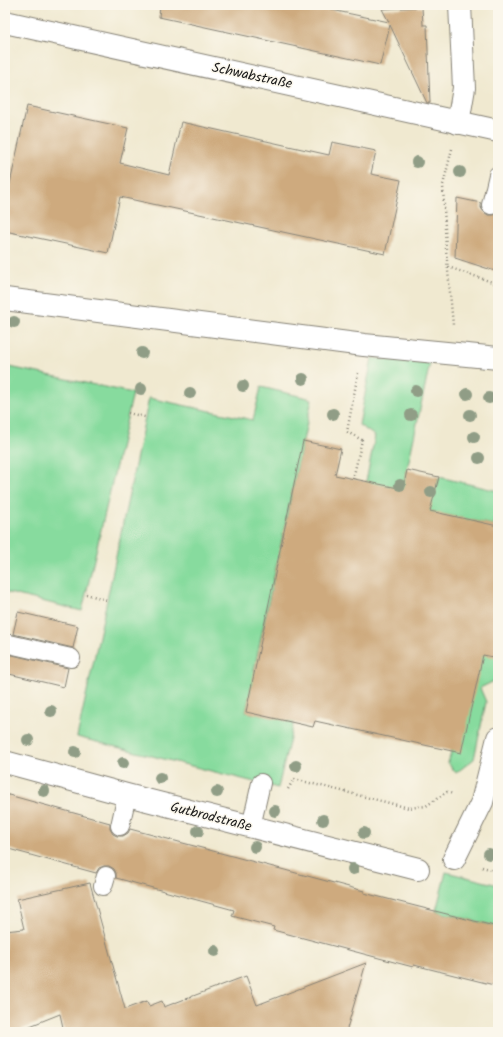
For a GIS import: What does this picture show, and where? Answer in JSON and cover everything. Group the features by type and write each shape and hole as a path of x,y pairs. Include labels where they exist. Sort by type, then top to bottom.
{"street":[{"path":"458,122 464,88 460,5"},
{"name":"Schwabstraße","path":"5,22 498,131"},
{"path":"5,299 364,345 498,358"},
{"path":"454,859 482,802 498,738"},
{"name":"Gutbrodstraße","path":"5,762 127,795 418,869"}],"lane":[{"path":"491,205 498,175"},
{"path":"5,642 71,658"},
{"path":"251,827 261,783"},
{"path":"120,826 127,795"}],"path":[{"path":"453,145 443,185 446,249 456,355"},
{"path":"448,267 498,284"},
{"path":"353,479 362,440 347,432 364,345"},
{"path":"128,414 145,417"},
{"path":"497,490 498,496"},
{"path":"86,594 108,600"},
{"path":"256,801 285,793 294,779 409,808 426,806 446,792"}],"green space":[{"path":"372,358 430,363 405,479 437,486 439,477 498,491 498,519 496,519 493,525 363,497 375,436 359,425"},
{"path":"5,366 133,393 82,611 5,592"},
{"path":"261,387 312,399 254,670 259,672 252,685 246,712 294,722 278,788 77,737 149,398 253,420"},
{"path":"487,634 498,658 498,679 480,688 486,702 474,759 456,773 448,763"},
{"path":"446,872 498,885 498,927 436,911"}],"building":[{"path":"160,5 333,5 332,10 389,22 382,9 422,7 423,25 427,25 430,103 427,103 390,25 380,65 159,17"},
{"path":"27,106 128,128 120,163 169,175 181,122 329,155 332,142 376,151 371,174 401,180 385,254 120,197 108,253 5,231 5,187 9,188"},
{"path":"457,198 481,203 481,208 488,215 498,213 498,272 455,258"},
{"path":"303,441 341,449 335,475 403,489 407,470 439,477 430,511 498,526 498,658 483,655 461,753 315,721 313,727 246,712"},
{"path":"18,612 78,626 73,648 13,634"},
{"path":"8,654 68,668 64,687 5,673"},
{"path":"5,794 110,823 110,829 113,834 117,836 123,836 128,833 130,829 364,891 364,893 498,927 498,986 414,965 413,967 273,930 274,927 232,916 234,910 116,878 114,869 109,866 99,868 96,873 5,848"},
{"path":"90,883 125,1009 147,1001 149,1006 162,1001 164,1007 246,976 257,1005 366,963 346,1032 64,1032 60,1014 15,1032 5,1032 5,931 24,929 17,899"}]}
